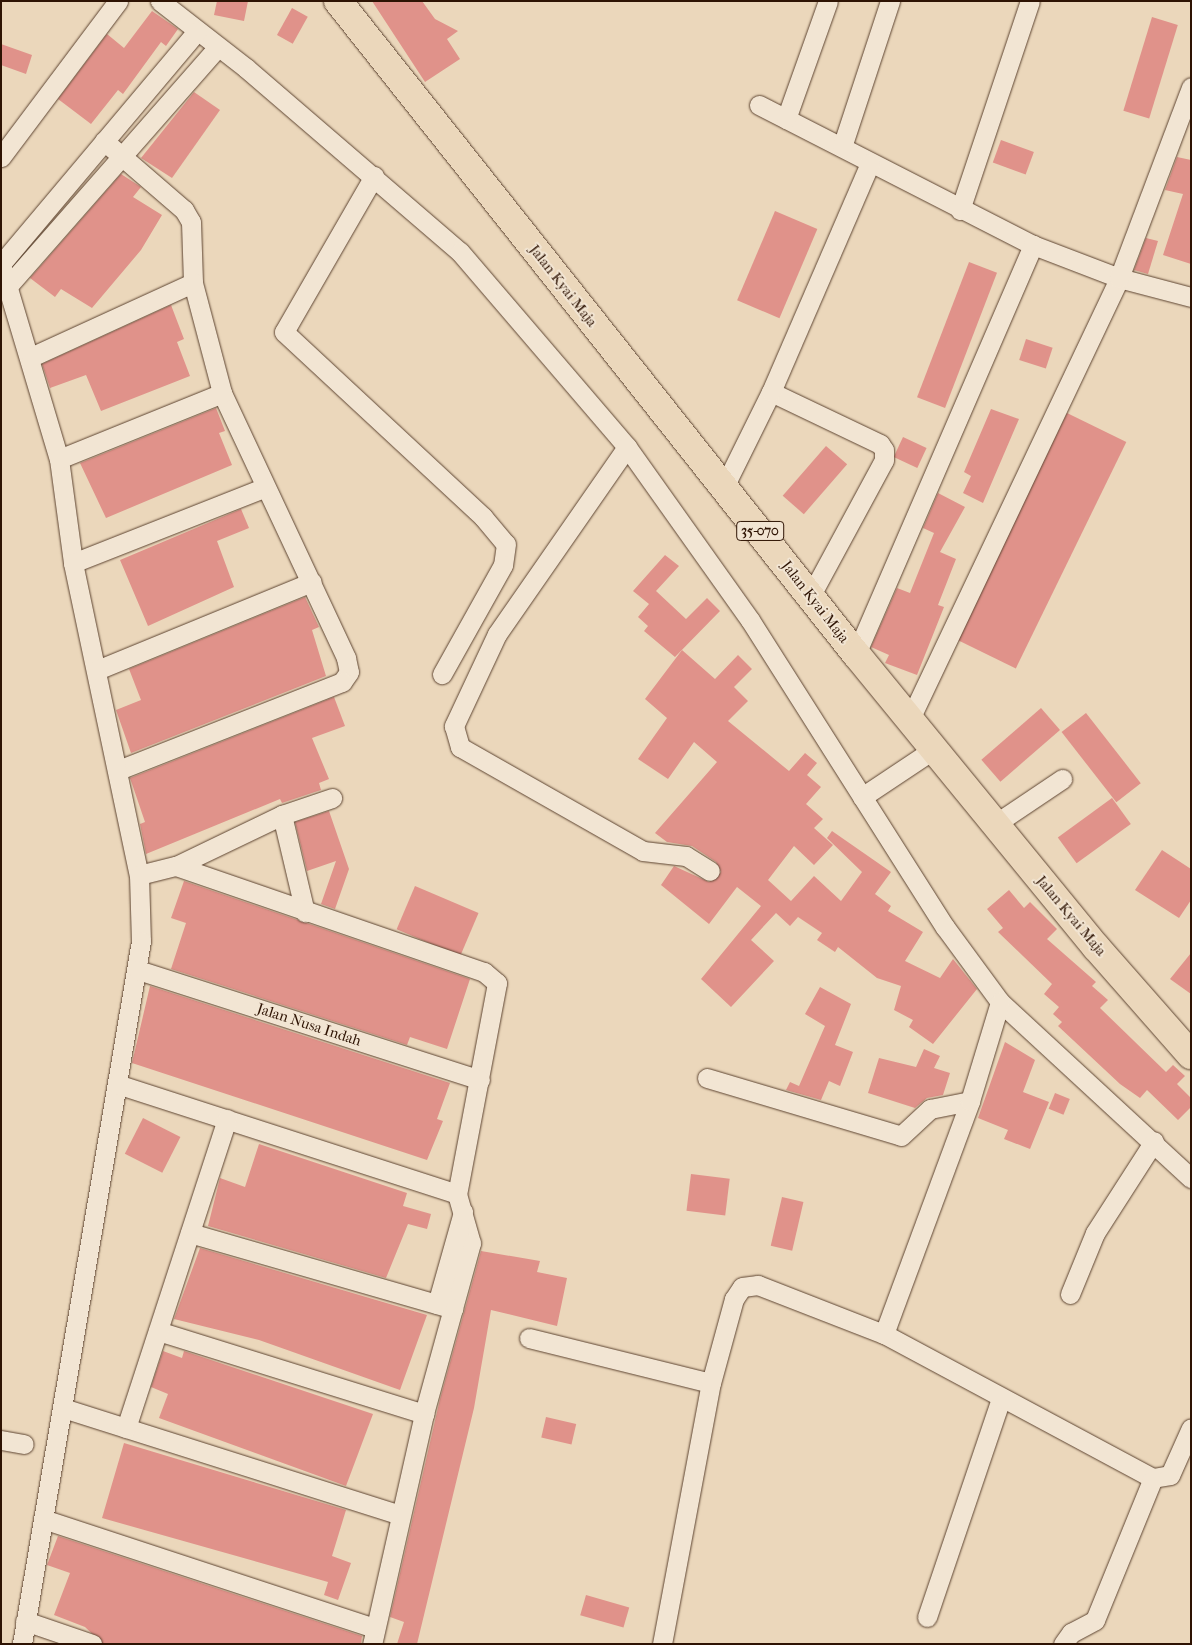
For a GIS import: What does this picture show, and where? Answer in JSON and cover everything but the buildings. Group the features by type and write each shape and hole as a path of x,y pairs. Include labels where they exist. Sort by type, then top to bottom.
{"main road":[{"name":"Jalan Kyai Maja","path":"338,1 660,410 725,485 856,654 995,824 1191,1055"}],"street":[{"path":"1,156 118,1"},
{"path":"160,1 374,176 460,252 627,447 750,620 877,787 945,927 1000,1002 1191,1178"},
{"path":"786,119 828,1"},
{"path":"842,147 890,1"},
{"path":"960,210 1030,1"},
{"path":"22,1644 138,970 139,875 119,770 73,563 60,459 31,357 1,264 197,32"},
{"path":"8,286 217,48"},
{"path":"910,719 1120,278 1191,88"},
{"path":"759,105 960,210 1033,245 1120,278 1191,297"},
{"path":"104,141 184,210 191,222 193,283 222,393 312,582 346,658 349,672 342,682 119,770"},
{"path":"725,485 771,392 870,163"},
{"path":"374,176 284,332 482,517 506,544 502,565 442,674"},
{"path":"856,654 1033,245"},
{"path":"31,357 193,283"},
{"path":"771,392 880,444 884,450 884,460 810,597"},
{"path":"60,459 222,393"},
{"path":"627,447 497,634 454,726 460,746 643,851 686,856 710,871"},
{"path":"73,563 266,487"},
{"path":"97,670 312,582"},
{"path":"877,787 934,749"},
{"path":"995,824 1062,779"},
{"path":"139,875 176,866 282,815 332,798"},
{"path":"282,815 305,912"},
{"path":"43,1519 373,1636 424,1414 445,1307 460,1203 497,983 484,972 305,912 176,866"},
{"name":"Jalan Nusa Indah","path":"138,970 480,1080"},
{"path":"884,1334 970,1101 1000,1002"},
{"path":"706,1078 901,1136 930,1108 970,1101"},
{"path":"117,1084 227,1119 460,1203"},
{"path":"126,1428 227,1119"},
{"path":"1070,1294 1095,1234 1154,1142"},
{"path":"190,1234 445,1307"},
{"path":"662,1644 712,1383 735,1294 746,1285 758,1285 884,1334 1153,1478 1170,1475 1191,1428"},
{"path":"158,1331 424,1414"},
{"path":"529,1338 712,1383"},
{"path":"927,1617 1001,1398"},
{"path":"62,1408 400,1516"},
{"path":"1,1440 24,1444"},
{"path":"1063,1644 1071,1633 1095,1620 1153,1478"},
{"path":"25,1621 92,1644"}]}
